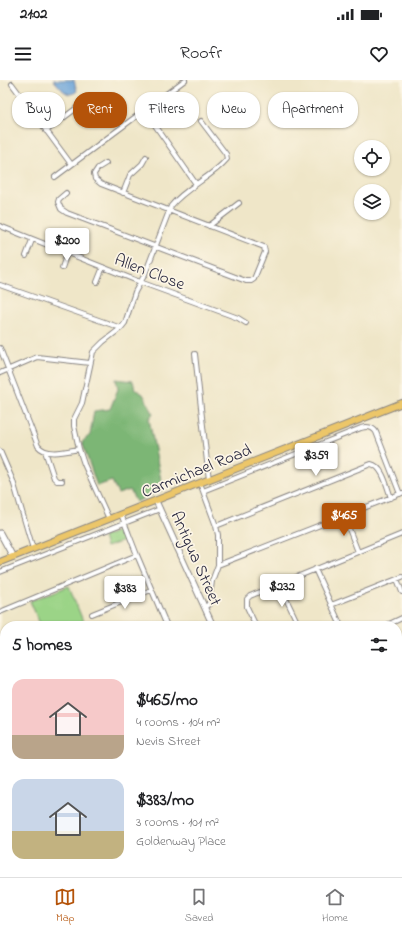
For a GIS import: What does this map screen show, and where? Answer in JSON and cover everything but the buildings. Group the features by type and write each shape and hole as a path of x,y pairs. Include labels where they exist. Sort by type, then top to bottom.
{"main road":[{"name":"Carmichael Road","path":"0,562 402,403"}],"street":[{"path":"55,177 185,80"},
{"path":"12,84 71,164"},
{"path":"46,131 73,111"},
{"path":"109,519 84,464 79,449 74,419 82,403 93,352 98,346 121,328 127,319 135,292 145,274 169,210 174,202 219,167 227,158 224,151 201,121"},
{"path":"157,128 196,184"},
{"path":"123,193 129,177 142,164 146,157"},
{"path":"66,193 59,199 58,202 64,212 246,280 253,280 265,252 264,247 100,184 95,179 94,172 106,163"},
{"path":"209,226 238,202"},
{"name":"Allen Close","path":"0,226 140,282 238,318 246,323"},
{"path":"26,256 32,240"},
{"path":"62,268 67,253"},
{"path":"97,282 103,267"},
{"path":"0,285 121,328"},
{"path":"0,348 38,446 45,452 54,478 57,481 62,481"},
{"path":"195,354 209,480"},
{"path":"0,372 37,357 90,363"},
{"path":"358,420 361,428"},
{"path":"203,491 361,428 368,427 375,431 401,494 218,565"},
{"path":"45,452 61,452 79,449"},
{"path":"0,450 13,481 33,549"},
{"path":"216,526 371,464 374,464 380,469 391,498"},
{"path":"200,483 216,526 218,565 212,581 209,604 205,607"},
{"name":"Antigua Street","path":"156,501 211,621"},
{"path":"0,572 160,509"},
{"path":"121,514 163,621"},
{"path":"344,516 358,552"},
{"path":"0,533 13,557"},
{"path":"254,621 246,605 246,599 250,596 402,534"},
{"path":"0,612 137,555"},
{"path":"315,569 339,621"},
{"path":"331,605 402,577"},
{"path":"397,579 402,592"},
{"path":"279,584 297,621"},
{"path":"92,614 151,590"}],"green space":[{"path":"116,379 133,381 135,389 143,394 153,413 149,419 163,490 136,502 130,490 118,494 112,481 97,486 82,442 90,435 94,411 110,409 118,389"},
{"path":"120,530 124,541 106,547 103,537"},
{"path":"69,586 83,621 39,621 30,601"}],"water":[{"path":"53,80 74,80 77,91 70,94"}]}
